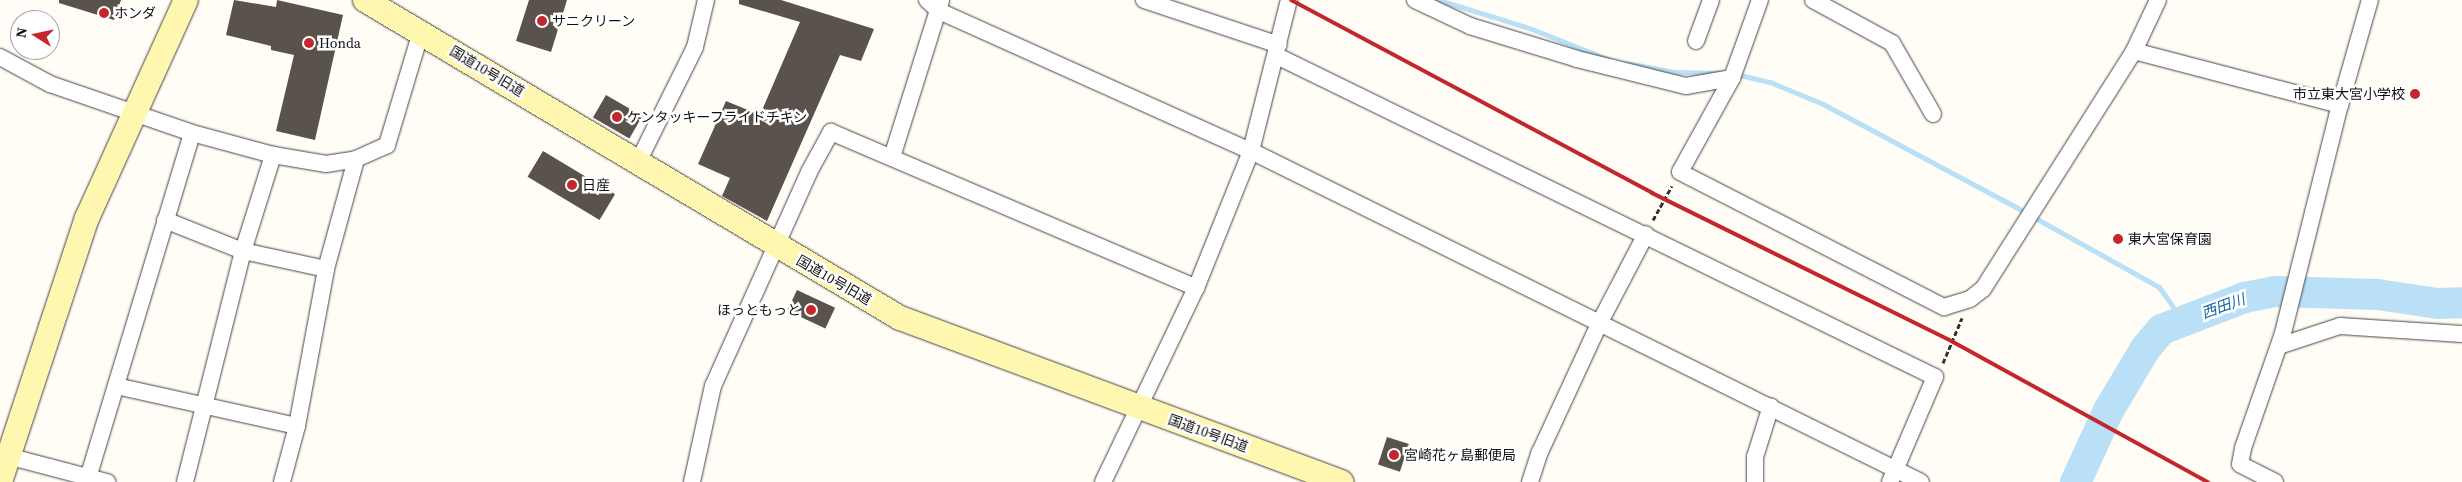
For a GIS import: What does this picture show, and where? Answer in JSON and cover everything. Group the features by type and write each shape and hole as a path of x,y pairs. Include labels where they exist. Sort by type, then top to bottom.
{"street":[{"path":"0,482 5,455 87,218 186,0"},
{"name":"国道10号旧道","path":"365,0 638,162 775,246 900,318 1341,482"},
{"path":"638,162 694,47 706,0"},
{"path":"927,0 1251,151 1600,322 1770,406 1893,475 1921,482"},
{"path":"1144,0 1278,50 1935,377 1893,475"},
{"path":"1103,482 1196,288 1251,151 1278,50 1289,0"},
{"path":"1415,0 1470,26 1596,64 1686,86 1732,78"},
{"path":"1696,41 1711,0"},
{"path":"1760,0 1732,78 1680,172 1944,307 1970,298 1983,289 2134,51 2158,0"},
{"path":"1813,0 1892,43 1933,114"},
{"path":"2275,482 2240,464 2281,339 2300,271 2340,104 2370,0"},
{"path":"892,156 940,6"},
{"path":"0,57 50,84 192,133 273,154 326,164 356,159 387,145 421,32"},
{"path":"2134,51 2340,104"},
{"path":"692,482 713,386 775,246 831,132 892,156 1196,288"},
{"path":"88,478 192,133"},
{"path":"185,482 243,251 273,154"},
{"path":"282,482 297,426 326,269 356,159"},
{"path":"165,220 243,251 326,269"},
{"path":"1530,482 1540,452 1600,322 1646,234"},
{"path":"2281,339 2340,326 2462,334"},
{"path":"116,386 297,426"},
{"path":"1755,482 1755,457 1770,406"},
{"path":"5,455 107,482"}],"path":[{"path":"1646,234 1680,172"},
{"path":"1935,377 1953,342"}],"building":[{"name":"ホンダ","path":"59,0 121,0 114,20 59,3"},
{"path":"234,0 276,7 277,0 343,15 315,140 276,131 294,55 271,50 271,46 226,35"},
{"name":"サニクリーン","path":"529,0 567,0 551,52 516,41"},
{"path":"739,0 781,0 874,29 861,61 840,55 767,221 722,196 730,178 698,164 726,101 760,115 800,22 739,4"},
{"name":"ケンタッキーフライドチキン","path":"606,95 642,116 629,139 593,118"},
{"name":"日産","path":"543,151 615,194 600,220 528,177"},
{"name":"ほっともっと","path":"797,290 835,308 825,329 787,311"},
{"name":"宮崎花ヶ島郵便局","path":"1387,437 1409,444 1400,472 1378,465"}],"waterway":[{"path":"1439,0 1532,29 1610,60"},
{"path":"1626,63 1674,72 1724,73"},
{"path":"1735,74 1770,82 1823,104 2014,206 2159,287 2183,321"},
{"name":"西田川","path":"2075,482 2108,410 2145,348 2161,329 2244,297 2275,291 2377,294 2437,303 2462,302"}],"railway":[{"path":"1291,0 1652,193 1953,342 2208,482"}],"place":[{"name":"ホンダ","path":"104,13"},
{"name":"サニクリーン","path":"542,21"},
{"name":"Honda","path":"309,43"},
{"name":"市立東大宮小学校","path":"2415,94"},
{"name":"ケンタッキーフライドチキン","path":"617,117"},
{"name":"日産","path":"572,185"},
{"name":"東大宮保育園","path":"2118,239"},
{"name":"ほっともっと","path":"811,310"},
{"name":"宮崎花ヶ島郵便局","path":"1394,455"}]}
